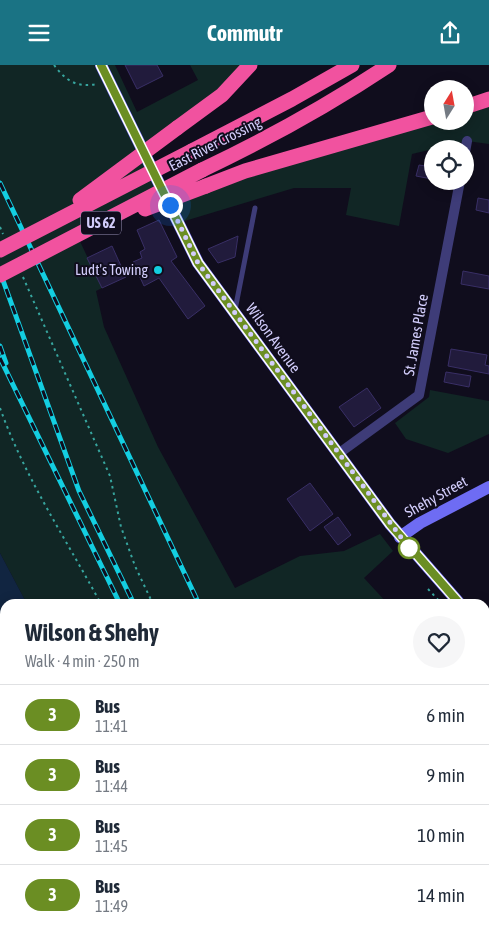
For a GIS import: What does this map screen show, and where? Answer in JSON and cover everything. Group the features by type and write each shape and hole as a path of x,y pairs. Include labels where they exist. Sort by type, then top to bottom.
{"highway":[{"path":"41,229 222,95 250,65"},
{"name":"East River Crossing","path":"2,243 41,229 292,99 352,65"},
{"name":"East River Crossing","path":"0,275 250,147 340,97 389,65"},
{"path":"474,104 489,99"},
{"path":"80,233 245,171 424,119"}],"main road":[{"name":"Wilson Avenue","path":"101,65 198,263 400,537 456,599"},
{"name":"Shehy Street","path":"400,537 420,523 489,487"}],"street":[{"name":"St. James Place","path":"338,454 419,395 458,190"}],"lane":[{"path":"234,312 255,208"}],"path":[{"path":"54,65 68,81 77,84 86,86 109,81"},
{"path":"0,227 2,243"},
{"path":"20,271 110,476 124,535 135,566 152,599"},
{"path":"0,408 13,445 40,498 68,543 98,599"},
{"path":"428,589 437,599"}],"green space":[{"path":"0,65 115,65 137,112 198,80 190,65 250,65 144,152 162,191 424,123 424,130 474,130 474,104 489,99 489,144 474,142 474,140 424,140 424,151 412,154 399,226 346,215 351,188 294,188 178,223 170,200 77,235 102,288 96,291 104,327 158,447 235,588 300,556 344,551 380,534 393,551 364,578 383,599 24,599 0,553"},
{"path":"430,390 489,401 489,434 448,453 406,439 395,423 429,397"}],"water":[{"path":"0,553 24,599 0,599"}],"building":[{"path":"125,65 157,65 163,76 137,89"},
{"path":"419,165 424,166 424,178 416,176"},
{"path":"478,198 489,200 489,213 476,210"},
{"name":"Ludt's Towing","path":"159,220 177,257 171,261 205,306 188,319 159,278 144,286 133,262 142,258 140,252 145,249 137,230"},
{"path":"238,236 235,257 218,263 208,249"},
{"path":"112,246 126,277 102,288 87,258"},
{"path":"463,271 489,276 489,289 461,284"},
{"path":"451,349 487,355 485,365 489,366 489,374 448,366"},
{"path":"446,372 471,376 469,387 444,382"},
{"path":"367,388 381,408 354,427 339,407"},
{"path":"310,483 333,514 310,531 287,499"},
{"path":"338,517 351,535 338,545 324,527"}],"railway":[{"path":"0,183 197,599"},
{"path":"0,272 79,491 132,599"},
{"path":"0,346 6,363"},
{"path":"0,358 118,599"}],"bus line":[{"name":"3","path":"101,65 198,263 405,544 455,599"}],"place":[{"name":"Ludt's Towing","path":"158,270"}],"route":[{"path":"170,205 198,263 409,548"}]}
